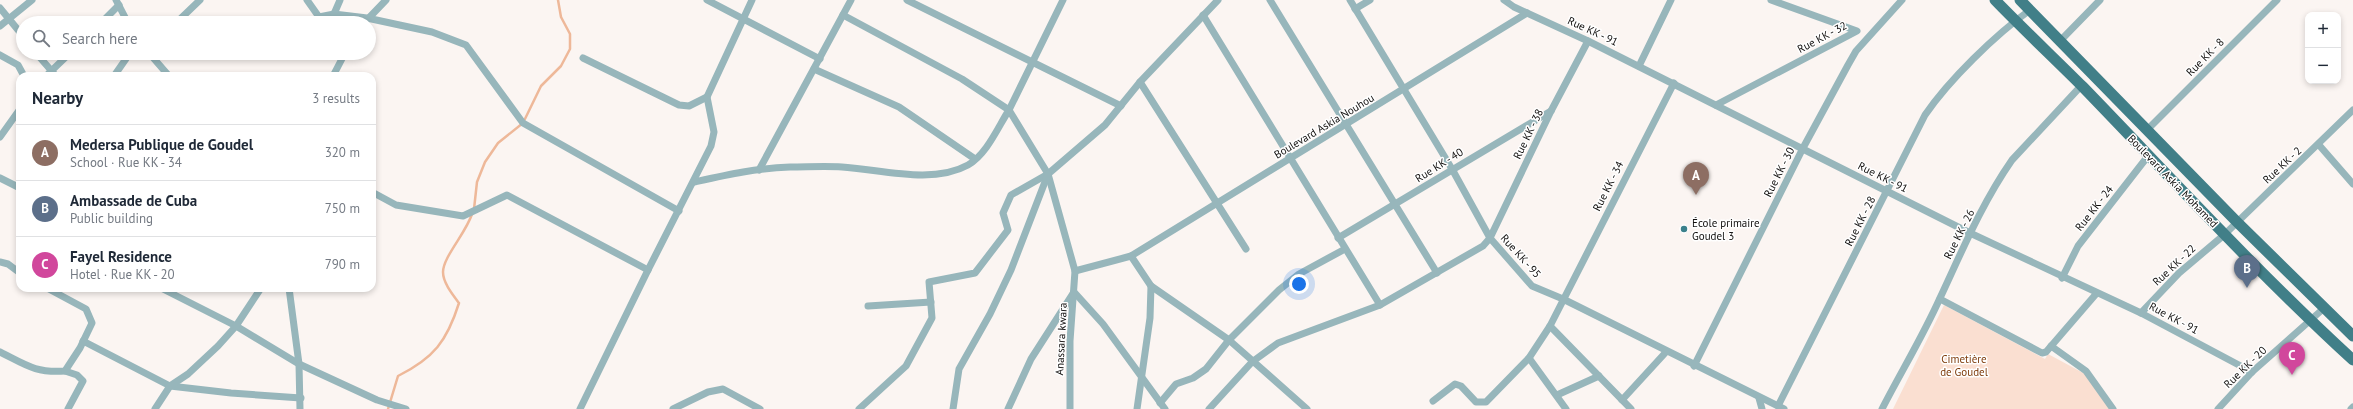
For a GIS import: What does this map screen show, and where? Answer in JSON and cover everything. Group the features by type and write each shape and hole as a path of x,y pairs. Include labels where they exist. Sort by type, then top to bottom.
{"main road":[{"name":"Boulevard Askia Mohamed","path":"1995,0 2081,86 2224,235 2353,360"},
{"name":"Boulevard Askia Mohamed","path":"2020,0 2061,40 2323,309 2353,336"}],"street":[{"path":"0,26 32,0"},
{"path":"183,16 200,0"},
{"path":"307,0 318,16"},
{"path":"330,15 340,0"},
{"path":"369,16 386,0"},
{"path":"707,0 820,58"},
{"path":"580,409 711,146 714,132 707,97 752,0"},
{"path":"759,170 851,0"},
{"path":"907,0 917,3 1033,64 1121,106"},
{"path":"694,182 759,170 842,167 882,173 940,173 961,168 975,159 982,152 1010,110 1063,0"},
{"path":"859,409 906,366 932,318 929,282 975,273 1008,230 1003,213 1011,195 1048,174 1105,125 1140,82 1203,14 1218,0"},
{"path":"1270,0 1437,273"},
{"name":"Rue KK - 95","path":"1350,0 1452,169 1490,238 1532,286 1540,291 1563,299 1694,366 1759,398 1781,407"},
{"path":"1355,9 1370,0"},
{"name":"Rue KK - 91","path":"1504,0 1527,13 1674,83 1970,233 2096,294 2141,313 2252,372"},
{"path":"1639,66 1671,0"},
{"name":"Rue KK - 32","path":"1716,105 1857,31 1771,0"},
{"name":"Rue KK - 30","path":"1694,366 1803,148 1856,51 1902,0"},
{"path":"2061,40 2100,0"},
{"name":"Rue KK - 8","path":"2148,129 2277,0"},
{"path":"106,16 117,3 124,16"},
{"path":"0,8 16,28"},
{"name":"Rue KK - 28","path":"1781,407 1925,115 1951,82 2015,21 2030,10"},
{"name":"Boulevard Askia Nouhou","path":"1075,271 1131,256 1216,202 1346,126 1527,13"},
{"path":"1203,14 1292,158 1338,238 1380,305"},
{"path":"843,15 962,79 1010,110"},
{"path":"324,16 337,16"},
{"path":"376,22 432,32 466,44 523,123 679,211"},
{"name":"Rue KK - 38","path":"1490,238 1551,111 1588,41"},
{"path":"0,55 18,65 22,72"},
{"path":"583,58 679,105 689,106 707,97"},
{"path":"41,60 50,72"},
{"path":"53,72 64,60"},
{"path":"117,72 125,60"},
{"path":"155,60 166,72"},
{"path":"336,72 340,62"},
{"path":"814,69 899,107 975,159"},
{"path":"1140,82 1246,249"},
{"name":"Rue KK - 34","path":"1487,401 1529,358 1550,326 1674,83"},
{"name":"Rue KK - 26","path":"1882,409 1940,299 1970,233 2012,160 2081,86"},
{"name":"Anassara kwara","path":"1010,110 1048,174 1075,271 1070,341 1070,409"},
{"name":"Rue KK - 2","path":"2224,235 2319,145 2353,110"},
{"name":"Rue KK - 40","path":"1338,238 1396,205 1452,169 1551,111"},
{"path":"0,137 16,115"},
{"path":"2319,145 2353,184"},
{"name":"Rue KK - 24","path":"2062,278 2078,246 2148,156"},
{"path":"953,409 958,369 990,314 1011,270 1048,174"},
{"path":"0,178 16,186"},
{"path":"376,194 396,205 463,216 507,195 648,270"},
{"name":"Rue KK - 22","path":"2141,313 2179,273 2224,235"},
{"path":"1209,409 1252,362 1285,339 1380,305 1473,253 1490,238"},
{"path":"1008,409 1031,359 1074,292 1092,310 1162,406 1176,384 1193,378 1206,369 1229,340 1279,290 1299,274 1346,249"},
{"path":"1131,256 1151,286 1229,340 1252,362 1307,409"},
{"path":"0,262 8,264 16,270"},
{"path":"1137,409 1140,376 1146,353 1151,286"},
{"path":"54,292 86,309 92,323 65,371"},
{"path":"169,292 236,326 299,364 377,400 406,409"},
{"path":"155,409 170,386 188,374 218,346 236,326 257,292"},
{"path":"290,292 299,364 301,398 300,409"},
{"path":"1940,299 2044,353 2096,294"},
{"path":"868,306 931,302"},
{"name":"Rue KK - 20","path":"2218,409 2252,372 2323,309"},
{"path":"1550,326 1631,409"},
{"path":"83,341 170,386 217,392 301,398"},
{"path":"2050,346 2086,370 2113,409"},
{"path":"0,352 28,367 45,372 65,371 77,375 82,381 68,409"},
{"path":"1622,400 1666,352"},
{"path":"1529,358 1566,409"},
{"path":"1557,395 1599,376"},
{"path":"1433,401 1455,384 1461,386 1476,402 1481,404 1487,401 1490,409"},
{"path":"673,409 708,392 722,389 760,409"},
{"path":"1759,398 1762,409"}],"green space":[{"name":"Cimetière de Goudel","path":"1944,305 2045,359 2048,354 2087,375 2110,409 1893,409"}],"waterway":[{"path":"474,209 477,182 485,162 498,143 523,123 541,86 561,66 570,49 570,34 561,17 558,0"},
{"path":"388,409 398,376 430,355 438,347 449,328 459,303 449,289 443,276 444,266 472,214"}],"place":[{"name":"Medersa Publique de Goudel","path":"1696,195"},
{"name":"École primaire Goudel 3","path":"1684,229"},
{"name":"Ambassade de Cuba","path":"2247,288"},
{"name":"Fayel Residence","path":"2292,375"}]}
